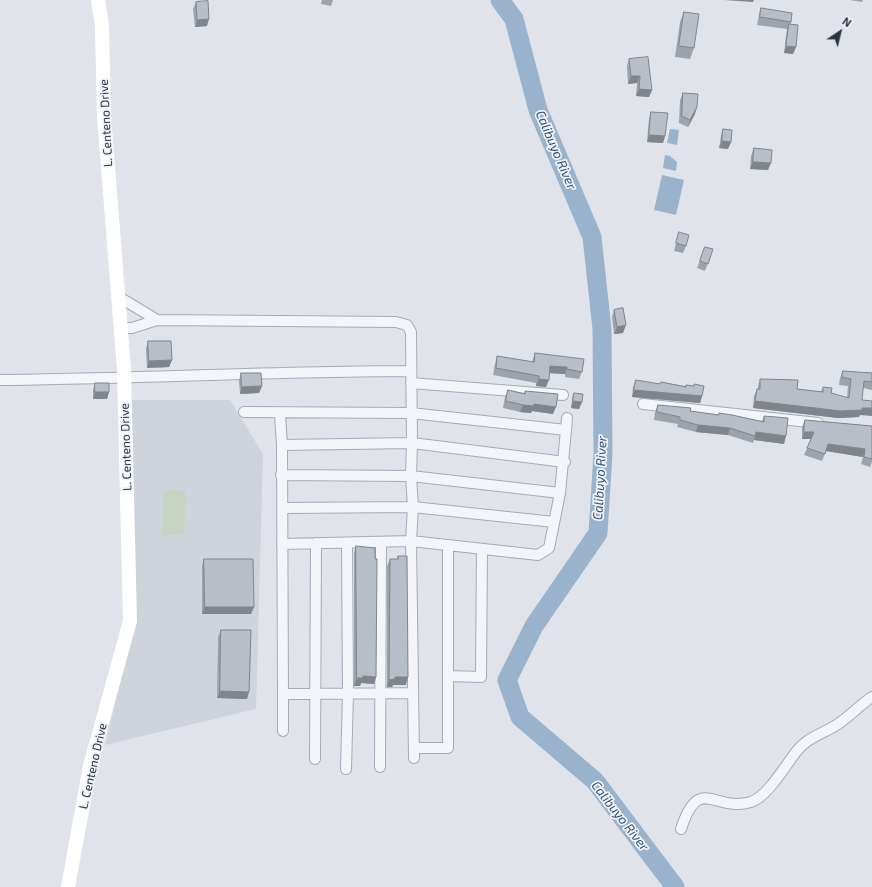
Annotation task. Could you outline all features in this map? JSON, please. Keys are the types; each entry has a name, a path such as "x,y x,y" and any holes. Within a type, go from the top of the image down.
{"street":[{"name":"L. Centeno Drive","path":"68,887 90,766 130,622 122,328 104,116 102,26 98,0"},
{"path":"119,296 157,320"},
{"path":"122,328 132,328 157,320 396,322 407,325 411,332 411,476 413,507 411,541 414,753 448,748 448,545"},
{"path":"0,380 124,379 314,371 411,371"},
{"path":"411,383 563,395"},
{"path":"643,404 828,424"},
{"path":"244,412 280,414 411,413 566,430"},
{"path":"280,414 282,445 283,730"},
{"path":"282,544 347,544 411,541 538,555 549,548 565,462 567,418"},
{"path":"282,445 412,443 565,462"},
{"path":"281,475 411,476 560,493"},
{"path":"282,508 413,507 554,522"},
{"path":"380,767 379,694 381,543"},
{"path":"315,759 314,694 316,544"},
{"path":"346,770 348,694 347,544"},
{"path":"448,676 481,677 482,549"},
{"path":"283,694 414,693"},
{"path":"682,829 686,814 697,800 711,798 719,802 736,803 751,802 759,797 779,776 806,741 840,723 857,707 872,697"}],"shaded area":[{"path":"130,400 230,400 263,454 256,709 105,745 133,630"}],"green space":[{"path":"164,490 186,491 184,534 162,535"}],"water":[{"path":"670,129 679,130 677,145 667,143"},
{"path":"665,155 670,156 677,162 676,171 663,168"},
{"path":"662,175 684,180 676,215 654,210"}],"building":[{"path":"208,1 209,19 197,20 196,2"},
{"path":"761,8 792,13 791,22 760,17"},
{"path":"684,12 699,14 694,48 679,46"},
{"path":"789,24 798,25 796,47 786,46"},
{"path":"648,57 652,90 639,89 640,76 631,76 629,59"},
{"path":"683,93 698,94 697,107 690,120 682,116"},
{"path":"651,112 668,113 665,136 649,135"},
{"path":"723,129 732,130 731,142 722,141"},
{"path":"754,148 772,150 771,163 753,162"},
{"path":"679,232 689,235 686,246 676,243"},
{"path":"705,247 713,249 708,264 700,261"},
{"path":"623,308 626,325 617,327 614,310"},
{"path":"148,341 171,341 172,360 149,361"},
{"path":"535,353 584,359 582,372 567,369 567,367 550,366 549,380 539,379 539,376 496,368 497,356 534,362"},
{"path":"843,371 872,373 872,382 864,381 862,400 872,401 872,408 841,411 755,401 757,389 760,389 760,379 798,380 797,389 823,392 823,387 832,388 831,393 849,398 851,379 842,377"},
{"path":"241,373 261,373 262,386 242,387"},
{"path":"636,380 660,384 661,382 686,387 686,385 694,386 694,384 704,386 702,396 634,390"},
{"path":"95,383 109,383 109,392 95,392"},
{"path":"508,390 525,394 525,391 558,394 556,407 534,404 534,406 523,405 506,401"},
{"path":"574,393 583,394 582,402 573,401"},
{"path":"658,405 691,408 690,411 719,415 719,413 764,422 764,416 788,418 786,436 756,432 755,436 730,428 698,425 680,420 680,417 657,412"},
{"path":"805,420 872,426 872,459 864,457 865,449 828,444 825,454 807,448 814,432 804,432"},
{"path":"356,546 375,548 375,559 377,559 376,677 363,676 363,678 357,678"},
{"path":"398,556 407,556 408,677 395,677 395,679 389,680 390,559 398,559"},
{"path":"204,559 253,559 254,607 205,607"},
{"path":"221,630 251,630 249,692 220,691"}],"waterway":[{"name":"Calibuyo River","path":"500,0 514,19 538,110 592,237 602,329 603,454 598,533 534,626 507,680 520,717 595,781 675,887"}]}
